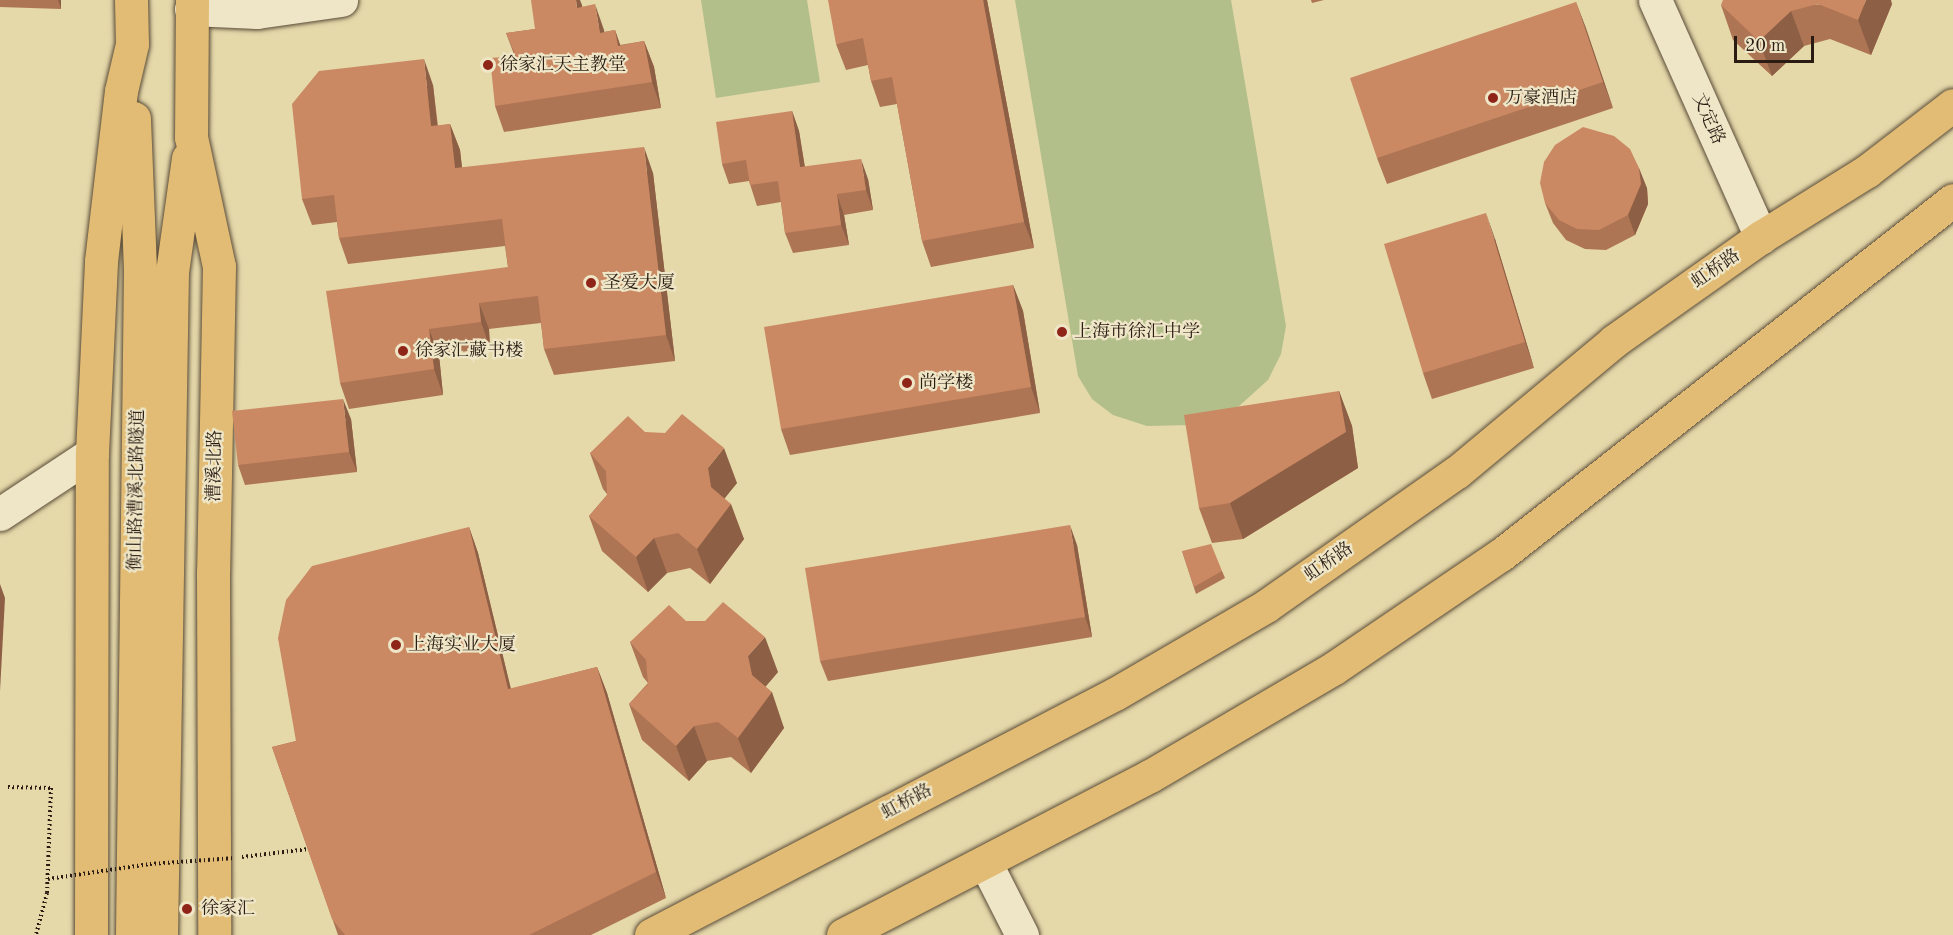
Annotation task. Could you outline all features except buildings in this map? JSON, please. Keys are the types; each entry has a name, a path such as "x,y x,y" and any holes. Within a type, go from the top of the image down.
{"main road":[{"path":"91,935 92,453 101,261 121,91 132,44 131,0"},
{"name":"漕溪北路","path":"192,4 191,137 219,266 213,572 214,935"},
{"name":"衡山路漕溪北路隧道","path":"132,44 140,269 132,935"},
{"name":"虹桥路","path":"651,935 1115,694 1266,606 1457,472 1614,341 1761,237 1868,171 1953,105"},
{"name":"衡山路漕溪北路隧道","path":"161,935 171,272 191,137"},
{"path":"843,935 1150,776 1334,668 1493,560 1953,200"}],"street":[{"path":"192,4 257,12 341,0"},
{"name":"文定路","path":"1655,0 1761,237"},
{"path":"0,514 92,453"},
{"path":"985,862 1022,935"}],"path":[{"path":"8,788 51,788 48,879 36,935"},
{"path":"48,879 150,864 309,849"}],"green space":[{"path":"701,0 807,0 820,82 716,98"},
{"path":"1015,0 1231,0 1286,326 1281,354 1268,380 1238,407 1191,425 1147,426 1113,415 1092,399 1078,376"}],"place":[{"name":"徐家汇天主教堂","path":"488,65"},
{"name":"万豪酒店","path":"1493,98"},
{"name":"圣爱大厦","path":"591,283"},
{"name":"上海市徐汇中学","path":"1062,332"},
{"name":"徐家汇藏书楼","path":"403,351"},
{"name":"尚学楼","path":"907,383"},
{"name":"上海实业大厦","path":"396,645"},
{"name":"徐家汇","path":"187,909"}]}
